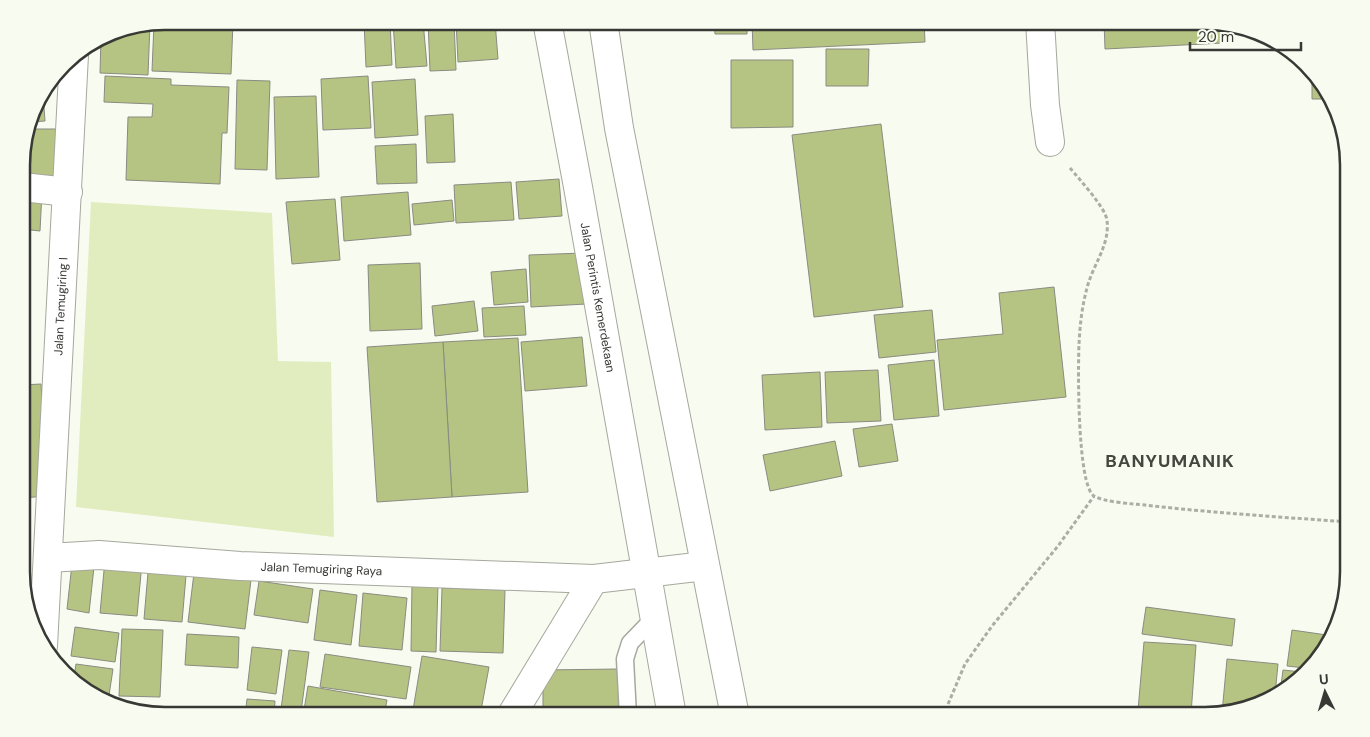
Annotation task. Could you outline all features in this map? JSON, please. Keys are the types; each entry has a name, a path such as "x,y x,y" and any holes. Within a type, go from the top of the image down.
{"main road":[{"name":"Jalan Perintis Kemerdekaan","path":"549,30 648,573 670,707"},
{"path":"604,30 619,128 705,566 737,707"},
{"path":"1041,30 1045,105 1050,142"},
{"name":"Jalan Temugiring I","path":"42,627 39,575 68,192 73,67"},
{"path":"30,188 68,192"},
{"name":"Jalan Temugiring Raya","path":"39,575 99,555 240,566 594,580 648,573"},
{"path":"648,573 705,566"},
{"path":"516,707 594,580"}],"lane":[{"path":"628,707 625,659 630,643 655,617"}],"path":[{"path":"1050,142 1098,203 1106,217 1108,231 1104,247 1087,286 1079,344 1081,450 1085,479 1088,488 1094,496 1116,502 1207,512 1340,521"},
{"path":"947,707 965,664 992,626 1058,546 1094,496"}],"green space":[{"path":"91,202 272,213 278,361 331,362 334,537 76,507"}],"building":[{"path":"233,30 231,74 152,71 154,31"},
{"path":"364,30 390,30 392,65 366,67"},
{"path":"394,30 424,30 427,66 396,68"},
{"path":"428,30 454,30 456,70 430,71"},
{"path":"456,30 496,30 498,59 458,62"},
{"path":"715,30 747,30 747,34 715,34"},
{"path":"752,30 924,30 925,42 753,50"},
{"path":"1104,30 1223,31 1223,43 1105,49"},
{"path":"150,31 148,75 100,73 101,47 122,37"},
{"path":"826,49 869,49 868,86 826,86"},
{"path":"731,60 793,60 793,127 731,128"},
{"path":"105,76 171,79 171,85 229,87 227,133 222,133 220,184 126,180 128,117 152,117 153,104 104,102"},
{"path":"368,76 371,128 323,130 321,79"},
{"path":"415,79 418,135 375,138 372,82"},
{"path":"237,80 270,81 267,170 235,169"},
{"path":"1312,84 1322,99 1312,99"},
{"path":"316,96 319,177 276,179 274,97"},
{"path":"44,106 45,121 38,122"},
{"path":"453,114 455,162 427,163 425,116"},
{"path":"881,124 903,307 814,317 792,135"},
{"path":"35,129 62,129 61,177 30,176 31,148"},
{"path":"416,144 417,183 377,184 375,146"},
{"path":"559,179 562,216 519,219 516,182"},
{"path":"511,182 514,220 456,223 454,185"},
{"path":"30,191 42,192 40,231 30,230"},
{"path":"408,192 411,235 344,241 341,197"},
{"path":"335,199 340,260 292,264 286,202"},
{"path":"452,200 454,221 414,225 412,204"},
{"path":"583,253 586,304 531,307 529,255"},
{"path":"420,263 422,329 370,331 368,265"},
{"path":"526,269 528,302 494,305 491,272"},
{"path":"1054,287 1066,397 944,410 937,340 1003,334 999,293"},
{"path":"474,301 478,331 435,336 432,306"},
{"path":"524,306 526,335 484,337 482,308"},
{"path":"932,310 936,352 879,358 874,315"},
{"path":"582,337 587,386 525,391 521,342"},
{"path":"518,338 528,492 452,497 443,342"},
{"path":"443,342 452,497 377,502 367,347"},
{"path":"934,360 939,416 894,420 888,365"},
{"path":"878,370 881,421 827,423 825,372"},
{"path":"820,372 822,427 765,430 762,375"},
{"path":"41,384 47,496 30,497 30,385"},
{"path":"892,424 898,461 859,467 853,429"},
{"path":"835,441 842,476 770,491 763,455"},
{"path":"105,560 142,563 137,616 100,613"},
{"path":"149,561 187,564 182,622 144,619"},
{"path":"72,564 94,567 89,613 67,609"},
{"path":"194,573 251,580 245,629 188,622"},
{"path":"259,581 313,589 308,623 254,615"},
{"path":"412,584 438,584 436,652 411,651"},
{"path":"442,588 505,590 503,653 440,651"},
{"path":"320,590 357,595 351,645 314,640"},
{"path":"363,593 407,598 402,650 359,646"},
{"path":"1146,607 1235,619 1232,646 1142,634"},
{"path":"75,627 119,633 115,662 71,656"},
{"path":"122,629 163,630 160,697 119,696"},
{"path":"1292,630 1324,635 1317,647 1300,667 1287,666"},
{"path":"187,634 239,637 238,668 185,665"},
{"path":"1144,642 1196,645 1192,707 1138,707"},
{"path":"252,647 282,650 276,694 247,690"},
{"path":"289,650 309,652 302,707 281,707"},
{"path":"325,654 411,667 406,699 320,687"},
{"path":"422,656 489,667 482,707 414,707"},
{"path":"1227,659 1278,664 1276,686 1248,700 1223,705"},
{"path":"76,664 113,669 109,694 90,684 75,672"},
{"path":"619,669 619,707 543,707 543,670"},
{"path":"1283,670 1296,671 1281,683"},
{"path":"308,686 387,700 386,707 304,707"},
{"path":"247,699 275,701 275,707 246,707"}],"district":[{"name":"BANYUMANIK","path":"1170,461"}]}
